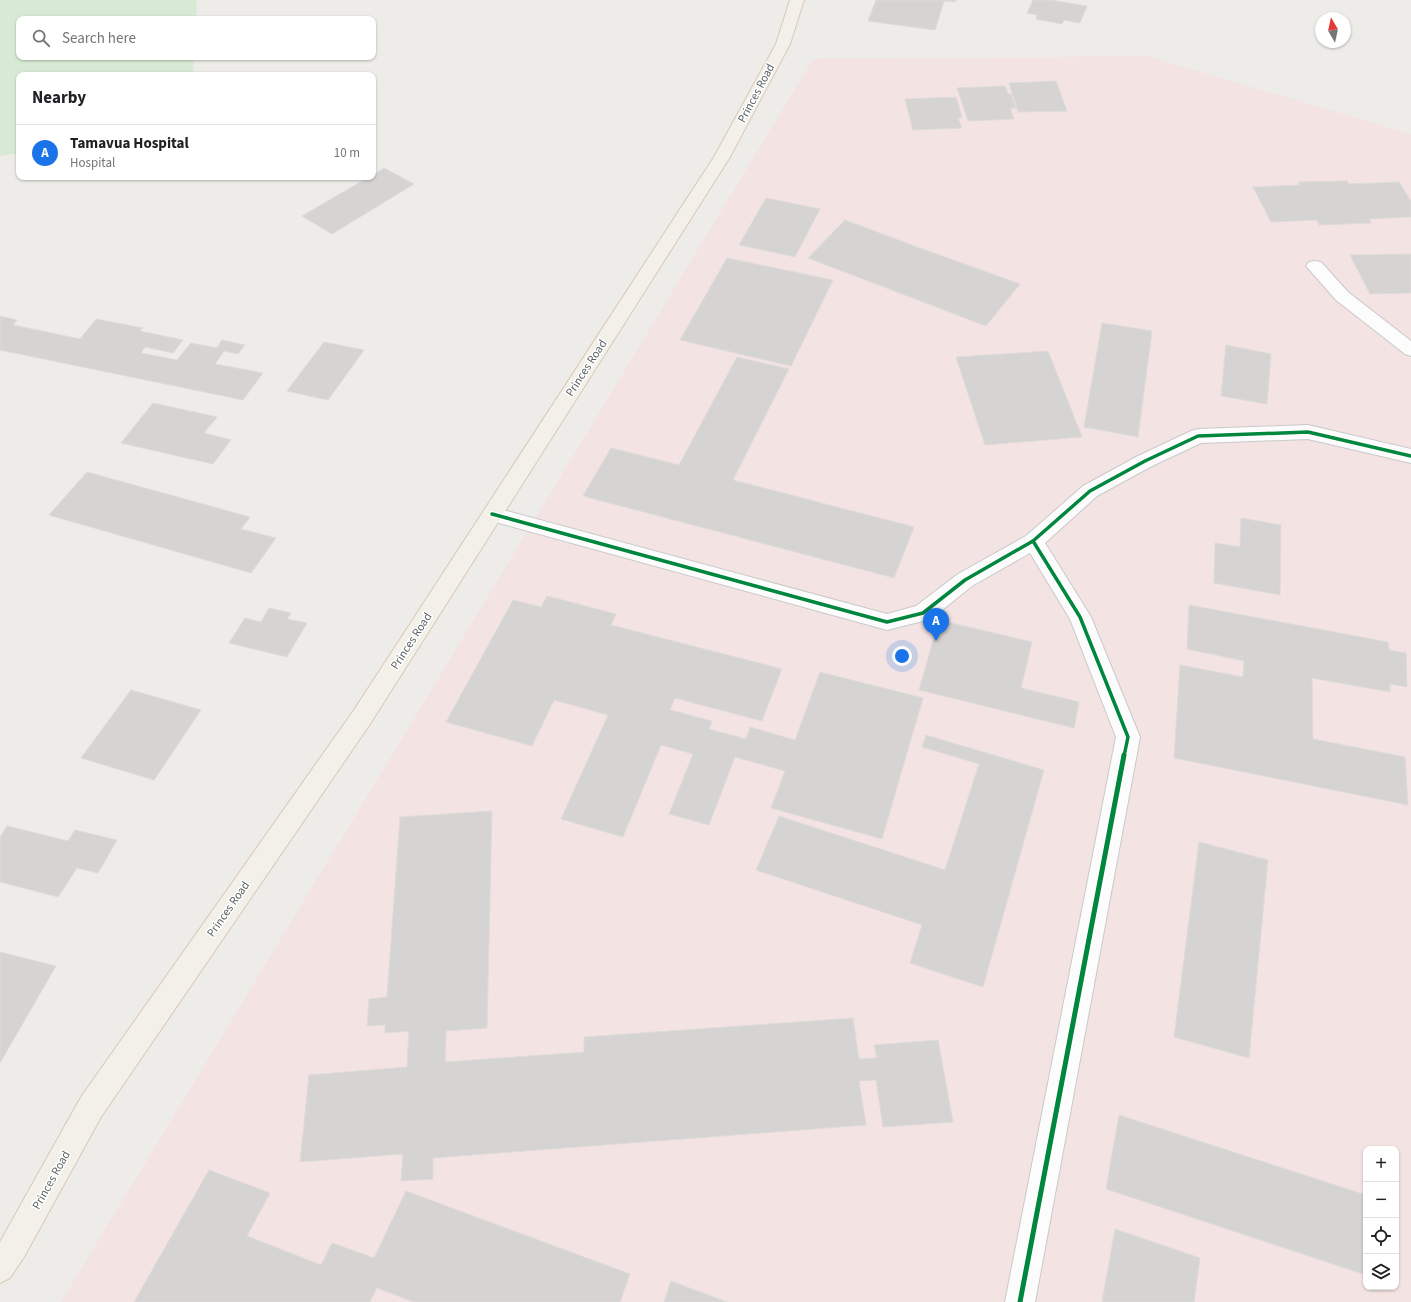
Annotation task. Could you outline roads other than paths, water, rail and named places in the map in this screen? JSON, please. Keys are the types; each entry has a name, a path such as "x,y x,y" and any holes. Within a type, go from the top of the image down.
{"main road":[{"name":"Princes Road","path":"0,1268 14,1247 91,1107 362,716 722,157 783,44 798,0"}],"street":[{"path":"1315,266 1342,296 1411,350"},
{"path":"492,514 887,622 923,613 965,580 1033,541 1090,491 1145,461 1198,436 1308,432 1411,456"},
{"path":"1020,1302 1128,737 1080,617 1033,541"}],"place":[{"name":"Tamavua Hospital","path":"936,641"}]}
